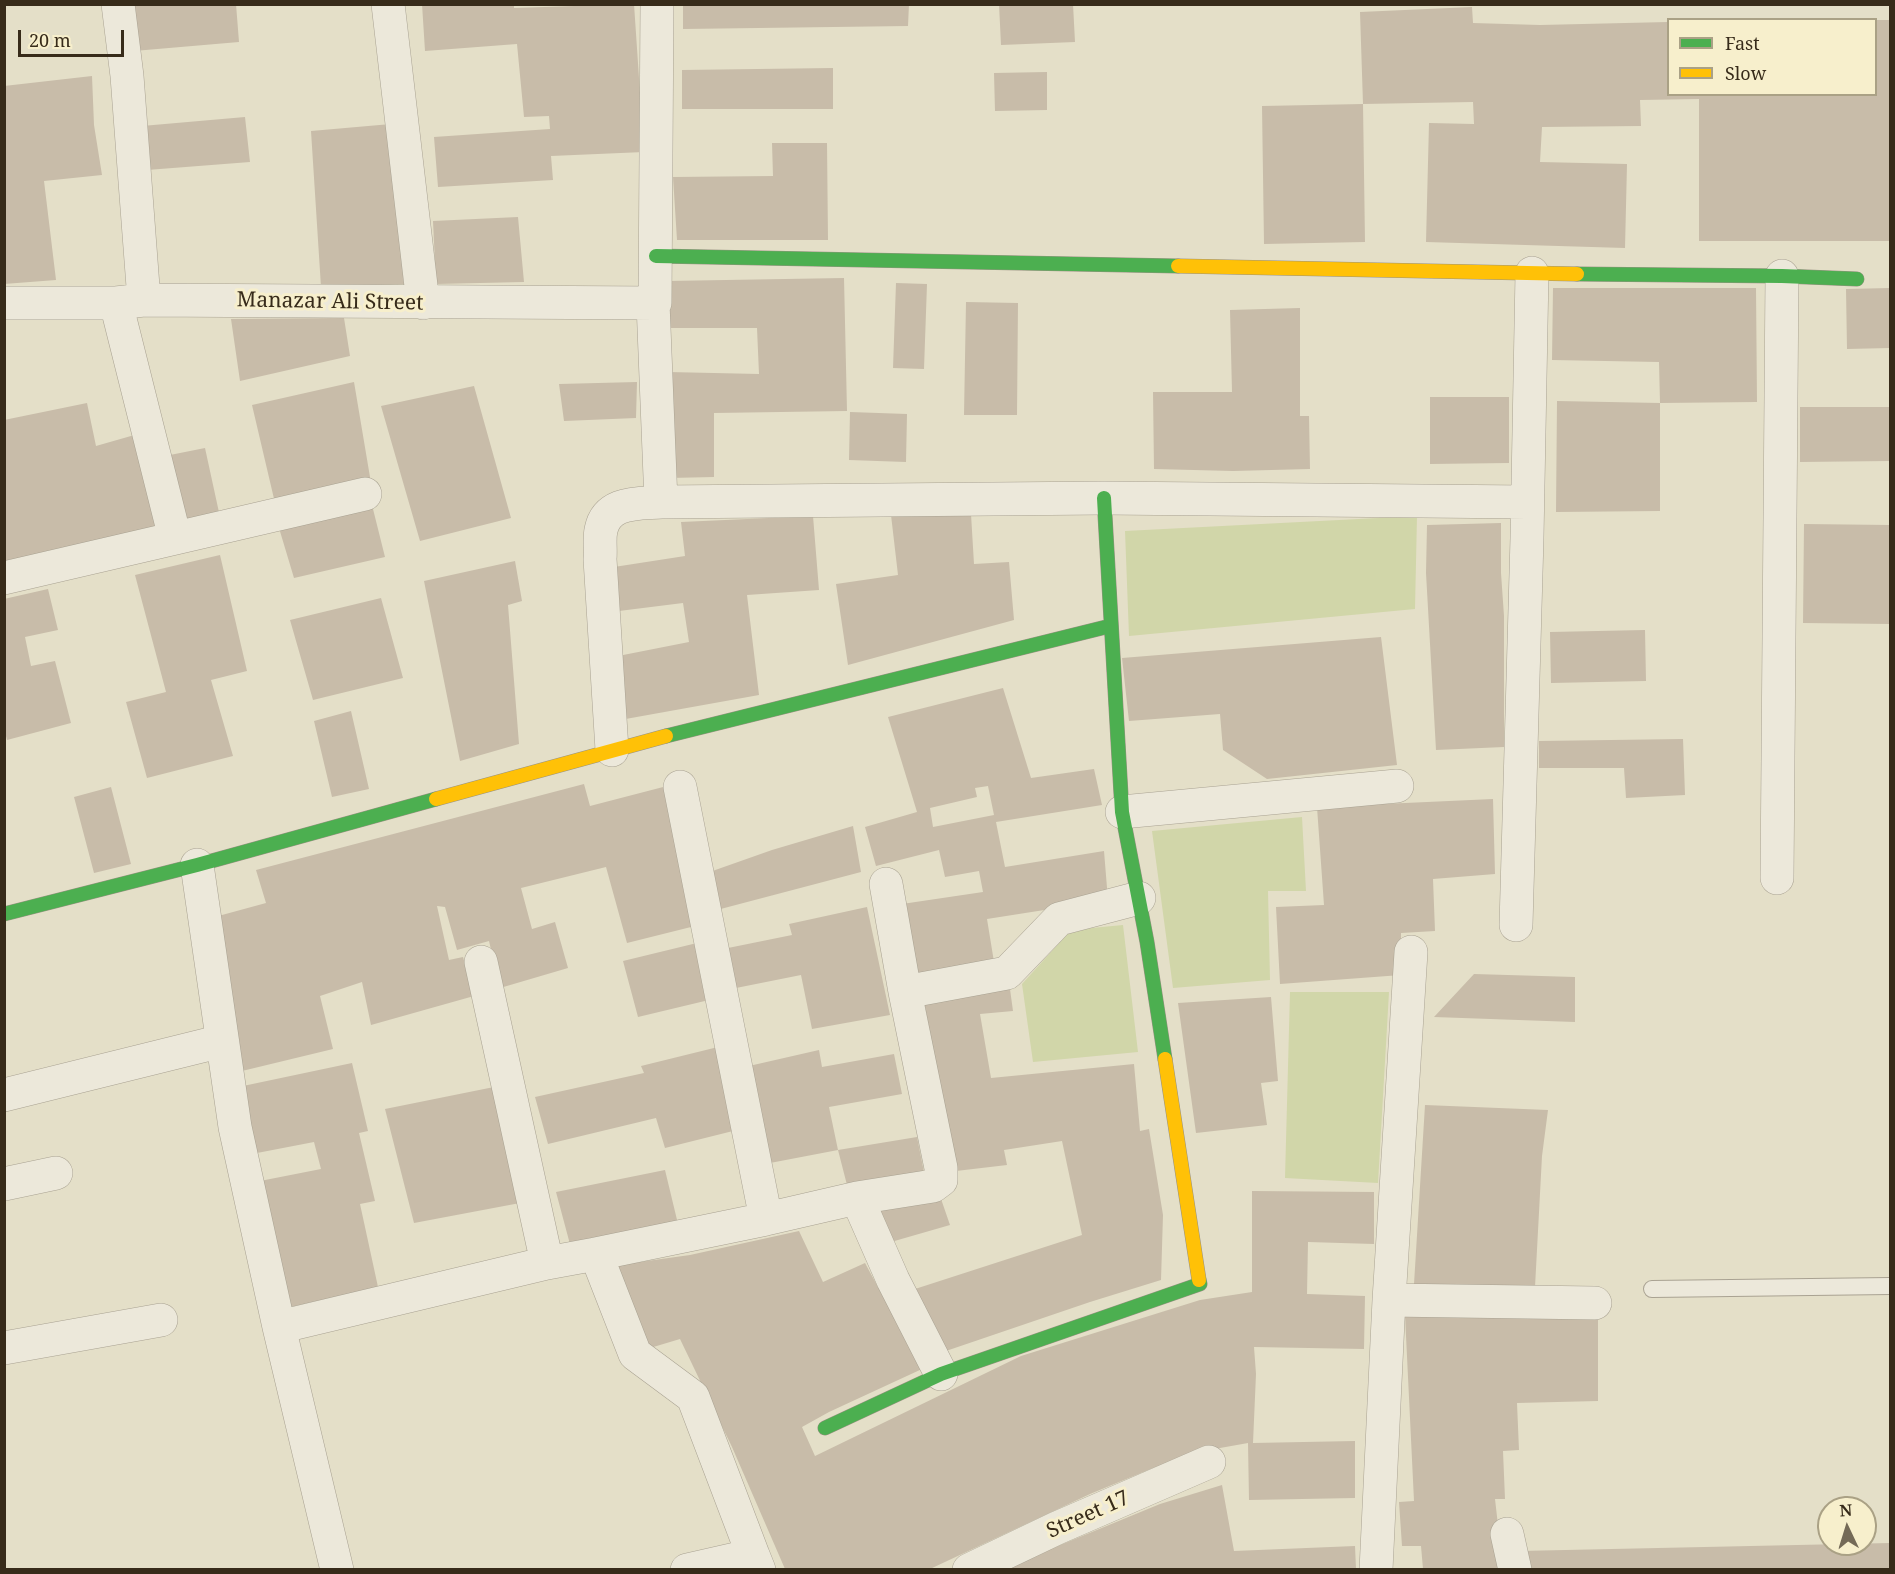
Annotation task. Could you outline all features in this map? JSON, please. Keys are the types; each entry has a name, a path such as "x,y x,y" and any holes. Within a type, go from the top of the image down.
{"street":[{"path":"118,4 127,76 130,301 175,538"},
{"path":"388,4 423,303"},
{"path":"657,4 654,303 661,502"},
{"path":"656,256 1857,279"},
{"path":"1516,925 1532,273"},
{"path":"1777,878 1782,276"},
{"name":"Manazar Ali Street","path":"4,303 130,301 654,303"},
{"path":"4,578 365,494"},
{"path":"612,750 600,559 601,529 609,513 624,504 1104,498 1527,502"},
{"path":"825,1428 941,1374 1200,1284 1139,898 1122,812 1104,498"},
{"path":"4,914 197,865 612,750 1110,626"},
{"path":"1122,812 1397,786"},
{"path":"680,787 766,1219"},
{"path":"197,865 235,1126 279,1327 337,1569"},
{"path":"279,1327 547,1263 766,1219 857,1198 933,1186 941,1180 941,1168 905,992 886,884"},
{"path":"905,992 1007,973 1059,920 1139,898"},
{"path":"1376,1569 1389,1300 1412,952"},
{"path":"481,962 547,1263"},
{"path":"4,1095 222,1041"},
{"path":"4,1184 56,1173"},
{"path":"857,1198 893,1280 941,1374"},
{"path":"596,1254 635,1354 693,1397 756,1562 687,1569"},
{"path":"1389,1300 1595,1303"},
{"path":"4,1348 161,1320"},
{"name":"Street 17","path":"969,1569 1209,1462"},
{"path":"1507,1534 1515,1569"}],"lane":[{"path":"1652,1289 1890,1286"}],"green space":[{"path":"1417,516 1415,609 1129,636 1125,531"},
{"path":"1302,817 1306,891 1268,891 1270,980 1173,988 1152,831"},
{"path":"1123,925 1138,1052 1033,1062 1022,984 1071,930"},
{"path":"1290,992 1389,992 1378,1183 1285,1178"}],"building":[{"path":"128,4 236,4 239,42 134,51"},
{"path":"422,4 514,4 514,8 634,4 644,152 551,156 553,180 438,187 434,137 550,129 549,116 524,117 517,44 425,51"},
{"path":"683,4 909,4 908,26 683,29"},
{"path":"999,4 1073,4 1075,42 1001,45"},
{"path":"1472,7 1473,23 1540,25 1667,22 1667,96 1877,96 1877,20 1890,20 1890,241 1699,241 1699,99 1640,100 1641,126 1542,127 1540,162 1627,164 1625,248 1426,242 1429,123 1474,124 1473,102 1363,104 1360,12"},
{"path":"833,68 833,109 682,109 682,70"},
{"path":"1047,72 1047,110 995,111 994,73"},
{"path":"92,76 94,125 102,175 44,181 56,280 4,284 4,86"},
{"path":"1363,104 1365,242 1264,244 1262,106"},
{"path":"245,117 250,162 147,170 142,126"},
{"path":"391,124 404,284 321,287 311,131"},
{"path":"772,143 827,143 828,240 677,240 673,177 773,176"},
{"path":"518,217 524,282 436,284 433,221"},
{"path":"844,278 847,411 714,413 714,477 669,478 668,372 759,374 757,328 666,328 667,281"},
{"path":"896,283 927,284 924,369 893,368"},
{"path":"1553,288 1756,288 1757,402 1660,403 1659,362 1552,360"},
{"path":"1890,288 1890,348 1847,349 1846,289"},
{"path":"966,302 1018,303 1017,415 964,415"},
{"path":"1300,308 1300,416 1309,416 1310,469 1233,471 1154,469 1153,392 1232,392 1230,310"},
{"path":"344,318 350,356 240,381 231,319"},
{"path":"354,382 371,483 275,503 252,405"},
{"path":"637,382 636,418 564,421 559,384"},
{"path":"474,386 511,518 420,541 381,406"},
{"path":"1430,397 1509,397 1509,463 1430,464"},
{"path":"1557,401 1660,403 1660,511 1556,512"},
{"path":"87,403 96,446 138,434 162,529 4,565 4,420"},
{"path":"1800,407 1890,407 1890,461 1800,462"},
{"path":"850,412 907,414 906,462 849,460"},
{"path":"205,448 220,517 181,527 165,456"},
{"path":"372,505 385,557 294,578 279,528"},
{"path":"971,514 974,564 1009,562 1014,620 848,665 836,584 898,575 891,515"},
{"path":"813,516 819,590 747,595 759,695 620,720 613,657 689,642 683,603 619,611 614,567 685,556 681,522"},
{"path":"1501,523 1504,747 1436,750 1426,573 1427,525"},
{"path":"1804,524 1890,525 1890,624 1803,623"},
{"path":"220,555 247,671 211,680 233,756 147,778 126,702 166,692 135,575"},
{"path":"515,561 522,601 508,605 519,744 460,761 424,581"},
{"path":"48,589 58,630 25,637 31,666 55,661 71,723 7,740 4,728 4,599"},
{"path":"381,598 403,678 313,700 290,620"},
{"path":"1645,630 1646,681 1551,683 1550,632"},
{"path":"1381,637 1397,765 1267,779 1223,750 1220,714 1129,721 1122,658"},
{"path":"1003,688 1031,778 1094,769 1102,805 996,822 1005,867 1104,851 1108,900 987,919 994,962 916,974 902,904 983,892 979,871 945,877 939,850 876,866 865,827 917,812 888,717","holes":["988,786 994,815 933,827 930,808 977,797 975,788"]},
{"path":"351,711 369,789 332,797 314,721"},
{"path":"1683,739 1685,795 1626,798 1624,768 1539,768 1539,741"},
{"path":"584,784 590,806 667,786 695,926 627,943 606,867 521,888 532,929 555,922 568,968 500,988 489,941 457,950 445,907 437,906 449,960 463,957 474,996 371,1025 362,982 320,996 333,1049 242,1071 211,918 266,903 256,870"},
{"path":"111,787 131,864 94,873 74,797"},
{"path":"1493,799 1495,874 1433,879 1435,931 1401,933 1401,975 1280,984 1276,907 1324,905 1317,807"},
{"path":"853,826 861,872 713,911 704,874 772,850"},
{"path":"867,907 890,1015 812,1029 801,975 736,988 728,948 792,935 789,924"},
{"path":"697,943 709,1000 638,1017 623,961"},
{"path":"1474,974 1575,977 1575,1022 1434,1017"},
{"path":"1009,982 1013,1011 980,1014 991,1078 1134,1064 1140,1131 1149,1129 1163,1215 1161,1280 943,1352 915,1289 1082,1235 1062,1141 1004,1150 1007,1165 956,1171 923,996"},
{"path":"1271,997 1278,1081 1261,1083 1267,1125 1196,1133 1178,1003"},
{"path":"718,1047 737,1130 665,1148 656,1118 548,1144 535,1097 644,1073 641,1066"},
{"path":"819,1050 822,1067 894,1054 902,1094 829,1107 838,1150 770,1163 749,1066"},
{"path":"352,1063 368,1131 359,1133 375,1201 360,1204 378,1287 282,1309 255,1182 321,1169 314,1142 257,1153 243,1086"},
{"path":"494,1087 520,1203 414,1223 385,1109"},
{"path":"1425,1105 1548,1110 1542,1156 1535,1287 1414,1284"},
{"path":"917,1137 924,1172 847,1185 838,1150"},
{"path":"665,1170 678,1224 571,1248 556,1192"},
{"path":"1252,1191 1374,1192 1374,1244 1308,1242 1307,1294 1365,1296 1364,1349 1254,1347 1256,1374 1253,1443 1355,1441 1355,1498 1249,1500 1248,1443 1220,1448 1153,1468 1090,1494 930,1569 785,1569 732,1447 680,1339 640,1351 611,1266 690,1255 799,1231 823,1282 865,1263 922,1369 802,1427 815,1456 1021,1356 1200,1300 1252,1292"},
{"path":"940,1196 950,1225 891,1242 879,1211"},
{"path":"1598,1312 1598,1401 1517,1403 1519,1450 1503,1451 1505,1499 1495,1499 1503,1569 1423,1569 1421,1546 1402,1546 1399,1502 1414,1501 1405,1315"},
{"path":"1222,1485 1234,1551 1355,1546 1356,1569 1002,1569 1160,1504"},
{"path":"1877,1543 1890,1543 1890,1569 1523,1569 1519,1551 1817,1545 1817,1556 1877,1556"}],"traffic: fast":[{"path":"656,256 1178,266"},
{"path":"1577,274 1857,279"},
{"path":"1104,498 1122,812 1147,942 1165,1059"},
{"path":"666,736 1110,626"},
{"path":"4,914 197,865 436,799"},
{"path":"825,1428 941,1374 1200,1284 1199,1280"}],"traffic: slow":[{"path":"1178,266 1577,274"},
{"path":"436,799 666,736"},
{"path":"1165,1059 1199,1280"}]}
